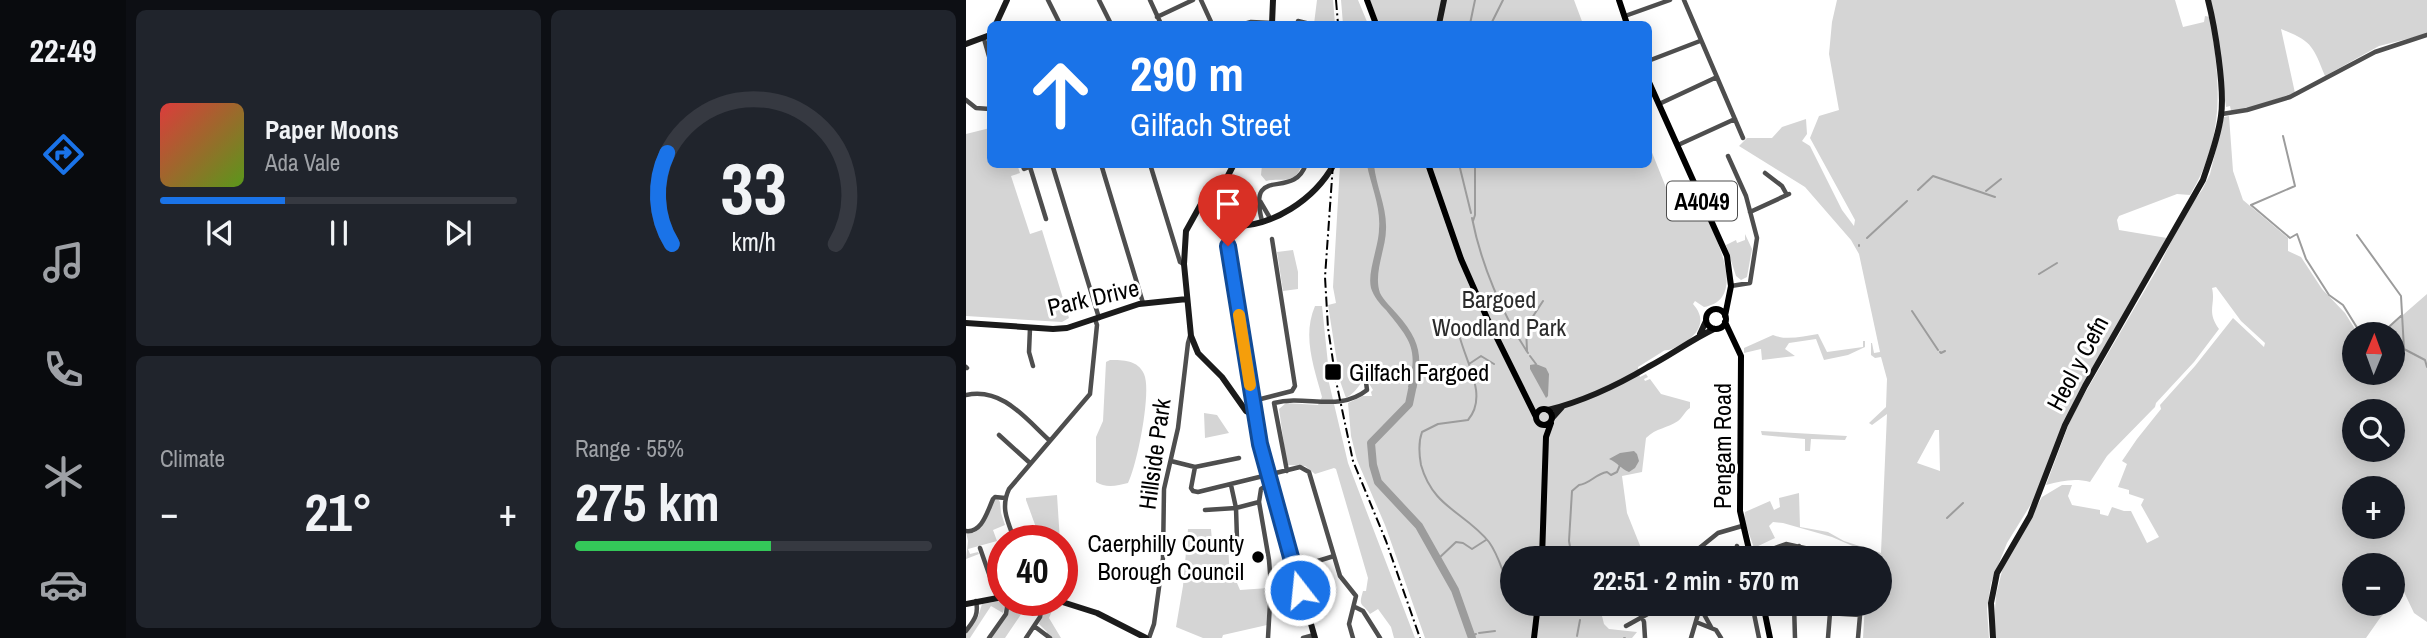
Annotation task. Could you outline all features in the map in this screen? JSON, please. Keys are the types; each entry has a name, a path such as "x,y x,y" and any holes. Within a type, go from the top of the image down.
{"main road":[{"path":"1367,0 1375,21"},
{"path":"1619,0 1626,21"},
{"name":"A4049","path":"1652,89 1659,104"},
{"name":"Pengam Road","path":"1659,104 1727,256 1731,286 1726,300 1725,319 1741,360 1740,499 1742,526 1748,546"},
{"path":"1429,168 1461,259 1546,437"},
{"path":"1726,300 1708,312 1706,321 1709,327 1731,335"},
{"path":"1715,309 1722,311 1725,319 1716,329"},
{"path":"1530,401 1545,409 1552,420"},
{"path":"1536,417 1538,412 1545,409"},
{"path":"1542,425 1552,420"},
{"path":"1542,546 1546,437 1552,420"},
{"path":"1534,638 1537,616"},
{"path":"1765,616 1770,638"}],"street":[{"path":"1048,0 1058,21"},
{"path":"1099,0 1110,21"},
{"path":"1150,0 1160,21"},
{"path":"1157,16 1193,0"},
{"path":"1201,0 1211,21"},
{"path":"1273,0 1273,21"},
{"path":"1440,21 1444,0"},
{"path":"1625,16 1670,0"},
{"path":"1684,0 1743,138"},
{"name":"Heol y Cefn","path":"1993,638 1991,603 1997,573 2030,516 2065,425 2085,386 2203,180 2222,114 2208,0"},
{"path":"997,21 1005,1"},
{"path":"2222,114 2247,110 2290,97 2375,52 2427,35"},
{"path":"966,44 987,37"},
{"path":"1652,59 1700,41"},
{"path":"1659,104 1717,78"},
{"path":"966,100 976,108 987,109"},
{"path":"1678,145 1735,119"},
{"path":"1728,156 1734,163 1757,238 1750,283 1731,286"},
{"path":"1025,168 1046,219"},
{"path":"1009,525 1004,510 1009,489 1092,389 1097,318 1053,168"},
{"path":"1102,168 1143,303"},
{"path":"1151,168 1180,262 1184,264"},
{"name":"Hillside Park","path":"1147,638 1156,612 1163,558 1163,496 1178,428 1188,342 1191,336 1184,241 1187,226 1200,204 1217,190 1231,168"},
{"path":"1262,221 1258,206 1260,194 1271,184 1294,182 1304,168"},
{"path":"1217,190 1221,220 1224,224 1231,226 1262,221 1302,202 1319,188 1332,168"},
{"path":"1750,212 1788,194 1765,173"},
{"path":"1259,201 1270,218"},
{"path":"1231,226 1228,246 1254,415 1269,484 1314,636 1303,638"},
{"path":"1242,403 1292,391 1295,386 1272,239"},
{"name":"Park Drive","path":"966,323 1067,328 1143,303 1187,299"},
{"path":"1700,334 1706,321"},
{"path":"1030,328 1030,352 1034,366"},
{"path":"1545,409 1562,408 1600,392 1646,369 1700,334 1716,329"},
{"path":"1191,336 1198,352 1246,411 1254,415"},
{"path":"1287,471 1274,403 1331,403 1360,395 1367,390 1359,370"},
{"path":"966,395 977,392 1002,398 1050,440"},
{"path":"1552,420 1562,408"},
{"path":"999,435 1030,463"},
{"path":"1171,461 1195,467 1239,458"},
{"path":"1195,467 1191,488 1193,491 1231,485 1300,467 1309,472 1342,580 1356,596 1349,624 1353,638"},
{"path":"1267,636 1269,560 1259,502 1261,489 1269,484"},
{"path":"1231,485 1236,508 1237,540"},
{"path":"966,530 972,532 978,528 993,499 1005,498"},
{"path":"1205,510 1236,508 1259,502"},
{"path":"1703,546 1718,533 1742,526"},
{"path":"1779,546 1798,546"},
{"path":"980,548 987,565"},
{"path":"1294,569 1334,556"},
{"path":"966,604 987,599"},
{"path":"966,631 976,617 976,601"},
{"path":"1078,607 1097,613 1147,638"},
{"path":"1355,607 1363,611 1380,638"},
{"path":"989,638 1005,616"},
{"path":"1026,638 1040,616"},
{"path":"1691,638 1697,616"},
{"path":"1705,616 1711,628"},
{"path":"1754,616 1759,638"},
{"path":"1794,616 1795,638"},
{"path":"1828,638 1830,616"},
{"path":"1858,638 1860,616"},
{"path":"1626,626 1642,617 1645,638"},
{"path":"1696,622 1716,630 1721,638"},
{"path":"1034,626 1050,638"}],"green space":[{"path":"1317,0 1333,0 1335,21 1314,21"},
{"path":"1341,0 1358,0 1367,21 1343,21"},
{"path":"1370,0 1574,0 1582,21 1378,21"},
{"path":"1837,0 2175,0 2183,27 2204,22 2205,16 2210,17 2218,86 2215,130 2210,151 2190,195 2177,194 2119,216 2117,220 2119,230 2167,238 2077,395 2036,496 2007,543 1991,583 1987,609 1989,638 1863,638 1864,616 1892,616 1892,546 1881,546 1887,414 1872,425 1869,423 1886,407 1887,379 1881,357 1875,358 1871,355 1871,343 1874,353 1880,352 1859,254 1851,240 1805,187 1739,146 1747,138 1772,138 1782,127 1806,119 1807,134 1802,141 1810,146 1842,210 1854,226 1855,220 1810,138 1819,116 1839,110 1829,54","holes":["1935,430 1939,430 1940,471 1917,463"]},
{"path":"2210,0 2427,0 2427,34 2379,46 2325,76 2310,46 2299,37 2281,29 2295,93 2231,111 2230,106 2226,107"},
{"path":"2229,116 2233,171 2243,200 2288,238 2288,251 2301,257 2322,289 2351,322 2342,322 2342,385 2405,385 2405,322 2395,322 2427,294 2427,622 2414,613 2405,594 2405,553 2342,553 2342,616 2382,616 2366,638 1996,638 1996,595 2003,567 2042,497 2062,485 2072,485 2068,496 2072,505 2100,510 2100,514 2108,516 2112,507 2131,511 2147,543 2159,537 2141,505 2144,499 2118,487 2127,464 2122,461 2161,409 2160,405 2233,318 2264,347 2265,343 2241,321 2216,287 2212,288 2212,313 2219,329 2194,362 2107,456 2090,482 2073,480 2046,485 2070,421 2081,400 2210,174 2224,117"},
{"path":"987,129 987,168 1018,168 1020,173 1011,176 1030,234 1042,230 1069,318 1062,322 966,316 966,134"},
{"name":"Bargoed Woodland Park","path":"1652,152 1671,200 1674,197 1686,204 1685,207 1693,209 1701,205 1724,262 1727,278 1725,291 1718,301 1704,307 1695,301 1693,304 1698,311 1700,325 1693,336 1638,367 1640,377 1646,374 1648,377 1645,381 1650,379 1661,394 1690,402 1690,408 1678,421 1646,438 1642,472 1622,476 1627,513 1640,546 1500,546 1500,616 1602,616 1609,629 1637,632 1632,638 1425,638 1385,525 1357,460 1351,436 1348,403 1363,396 1372,396 1373,390 1359,367 1355,370 1361,383 1346,398 1340,381 1328,305 1336,303 1333,287 1340,168 1652,168"},
{"path":"1262,168 1301,168 1295,176 1287,179 1266,181 1261,175"},
{"path":"1745,234 1752,249 1747,277 1741,280 1736,276 1726,245 1736,240 1737,243 1745,240"},
{"path":"1293,250 1298,272 1298,289 1283,291 1277,252"},
{"path":"1315,306 1322,306 1328,364 1325,366 1348,463 1415,638 1394,638 1391,627 1378,609 1370,614 1362,604 1368,578 1336,469 1315,474 1305,466 1288,465 1286,459 1279,409 1286,403 1318,405 1322,397 1309,340"},
{"path":"1818,334 1827,352 1863,347 1863,341 1865,347 1848,355 1824,360 1816,339 1789,343 1785,349 1795,356 1762,360 1761,349 1744,353 1744,348 1773,335 1789,338"},
{"path":"1110,360 1134,363 1144,374 1146,383 1142,428 1132,474 1128,483 1111,486 1096,482 1096,437 1103,421 1106,362"},
{"path":"1204,413 1217,415 1229,433 1205,438"},
{"path":"1761,431 1847,436 1845,440 1811,439 1810,451 1805,451 1805,439 1762,435"},
{"path":"1799,493 1800,527 1828,532 1859,546 1773,522 1769,526 1775,538 1753,546 1744,519 1745,512 1770,501 1774,510 1780,507 1779,498"},
{"path":"1057,495 1059,525 1035,525 1026,498"},
{"path":"998,499 1000,502 1005,525 987,525 987,544 968,549 970,554 979,554 966,559 966,532 973,533 978,530 994,500"},
{"path":"1188,529 1211,529 1212,541 1228,541 1230,583 1231,568 1239,568 1237,583 1240,590 1268,588 1267,625 1223,635 1222,638 1203,638 1176,627"},
{"path":"987,603 987,612 970,638 966,638 978,617 982,604"},
{"path":"1004,616 1020,616 1005,638 991,638"},
{"path":"1042,616 1050,616 1061,638 1046,638 1047,632 1039,624"}],"shaded area":[{"path":"1368,168 1375,168 1386,221 1378,285 1382,296 1411,332 1418,348 1416,389 1408,387 1413,363 1410,345 1371,288 1378,236 1377,205"},
{"path":"1530,365 1546,368 1549,374 1546,398 1530,369"},
{"path":"1634,451 1639,461 1629,472 1609,459 1620,453"}],"waterway":[{"path":"1471,21 1475,0"},
{"path":"1492,21 1503,0"},
{"path":"2283,136 2295,186 2251,205 2290,238 2297,234 2306,259 2329,295 2343,305 2354,322"},
{"path":"1460,168 1471,213"},
{"path":"1473,221 1475,168"},
{"path":"1918,190 1933,176 1995,197"},
{"path":"1986,191 2001,179"},
{"path":"1867,238 1907,201"},
{"path":"1472,218 1494,288 1528,353"},
{"path":"2357,235 2401,296 2402,322"},
{"path":"2039,274 2057,263"},
{"path":"1527,351 1526,327 1543,301"},
{"path":"1912,311 1938,350"},
{"path":"2394,322 2402,315"},
{"path":"1457,324 1475,386 1474,409 1468,420 1438,424 1422,432 1419,448 1421,465 1433,491 1480,532 1489,542 1500,564"},
{"path":"2405,350 2425,360 2427,367"},
{"path":"1940,352 1945,351"},
{"path":"1469,364 1481,356 1494,364"},
{"path":"1530,356 1536,364"},
{"path":"1414,380 1409,404 1371,443 1373,465 1378,482 1419,526 1455,590 1472,638"},
{"path":"1570,546 1572,491 1603,473 1611,475 1617,472 1620,465"},
{"path":"1947,518 1963,503"},
{"path":"1438,559 1456,542 1472,549 1486,540"},
{"path":"1577,636 1580,620"},
{"path":"1479,633 1495,631"},
{"path":"1471,636 1476,634"}],"railway":[{"path":"1336,0 1338,21"},
{"path":"1333,168 1325,277 1328,328 1336,381 1353,461 1386,541 1420,638"}],"slow traffic":[{"path":"1239,315 1250,385"}],"place":[{"name":"Gilfach Fargoed","path":"1333,372"},
{"name":"Caerphilly County Borough Council","path":"1258,557"}],"route":[{"path":"1228,246 1260,444 1300,590"}]}
